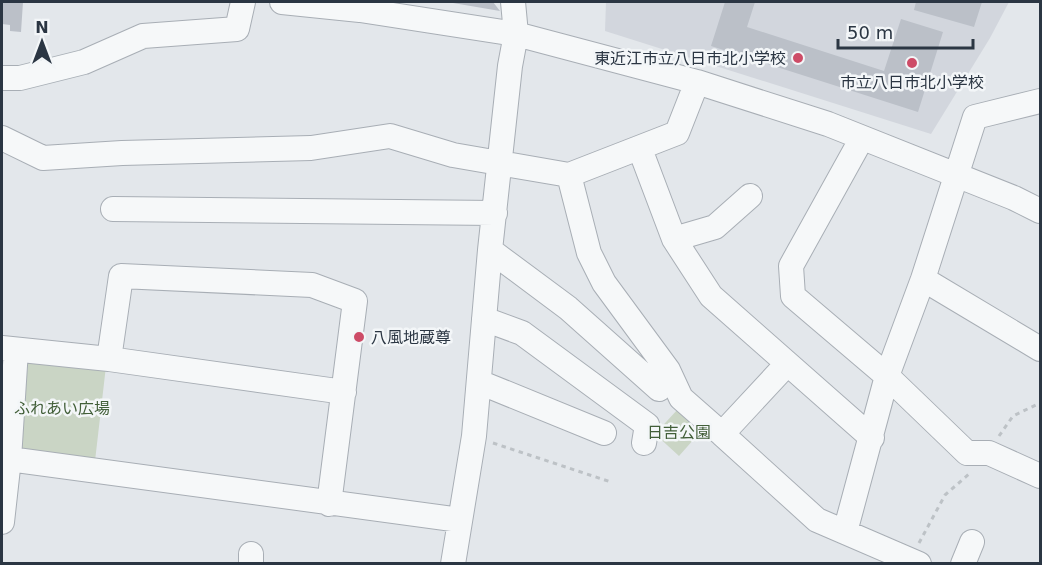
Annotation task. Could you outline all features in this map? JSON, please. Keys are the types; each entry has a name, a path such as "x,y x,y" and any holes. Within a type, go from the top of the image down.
{"street":[{"path":"2,78 20,78 84,62 143,36 237,29 243,2"},
{"path":"282,2 355,5 516,34 697,82 862,138 1041,212"},
{"path":"453,564 474,436 490,250 510,66 516,34 513,2"},
{"path":"2,138 43,158 122,153 311,148 390,136 453,155 569,175 678,133 697,82"},
{"path":"845,532 887,376 923,279 975,117 1041,101"},
{"path":"862,138 792,266 793,296 887,376 967,453 989,453 1041,476"},
{"path":"640,149 674,239 711,296 872,438"},
{"path":"569,175 590,253 604,283 668,370 670,393"},
{"path":"674,239 715,227 750,196"},
{"path":"113,209 495,213"},
{"path":"490,250 568,308 722,434 817,520 919,564"},
{"path":"109,359 121,276 312,285 355,301 329,504"},
{"path":"923,279 1041,349"},
{"path":"484,319 522,333 647,425 644,443"},
{"path":"2,522 9,459 9,349 109,359 344,392"},
{"path":"722,434 787,364"},
{"path":"479,381 604,433"},
{"path":"9,459 459,520"}],"path":[{"path":"474,436 611,482"}],"shaded area":[{"path":"606,2 1009,2 990,38 931,134 605,31"}],"green space":[{"name":"ふれあい広場","path":"29,356 106,366 95,461 18,450"},
{"name":"日吉公園","path":"678,409 702,430 679,456 655,434"}],"building":[{"path":"2,2 23,2 21,32 10,31 10,25 2,24"},
{"path":"493,2 500,11 453,3"},
{"name":"東近江市立八日市北小学校","path":"725,2 755,2 747,27 884,71 901,19 943,32 918,112 711,46"},
{"path":"916,2 982,2 974,27 914,10"}],"place":[{"name":"東近江市立八日市北小学校","path":"798,58"},
{"name":"市立八日市北小学校","path":"912,63"},
{"name":"八風地蔵尊","path":"359,337"}]}
